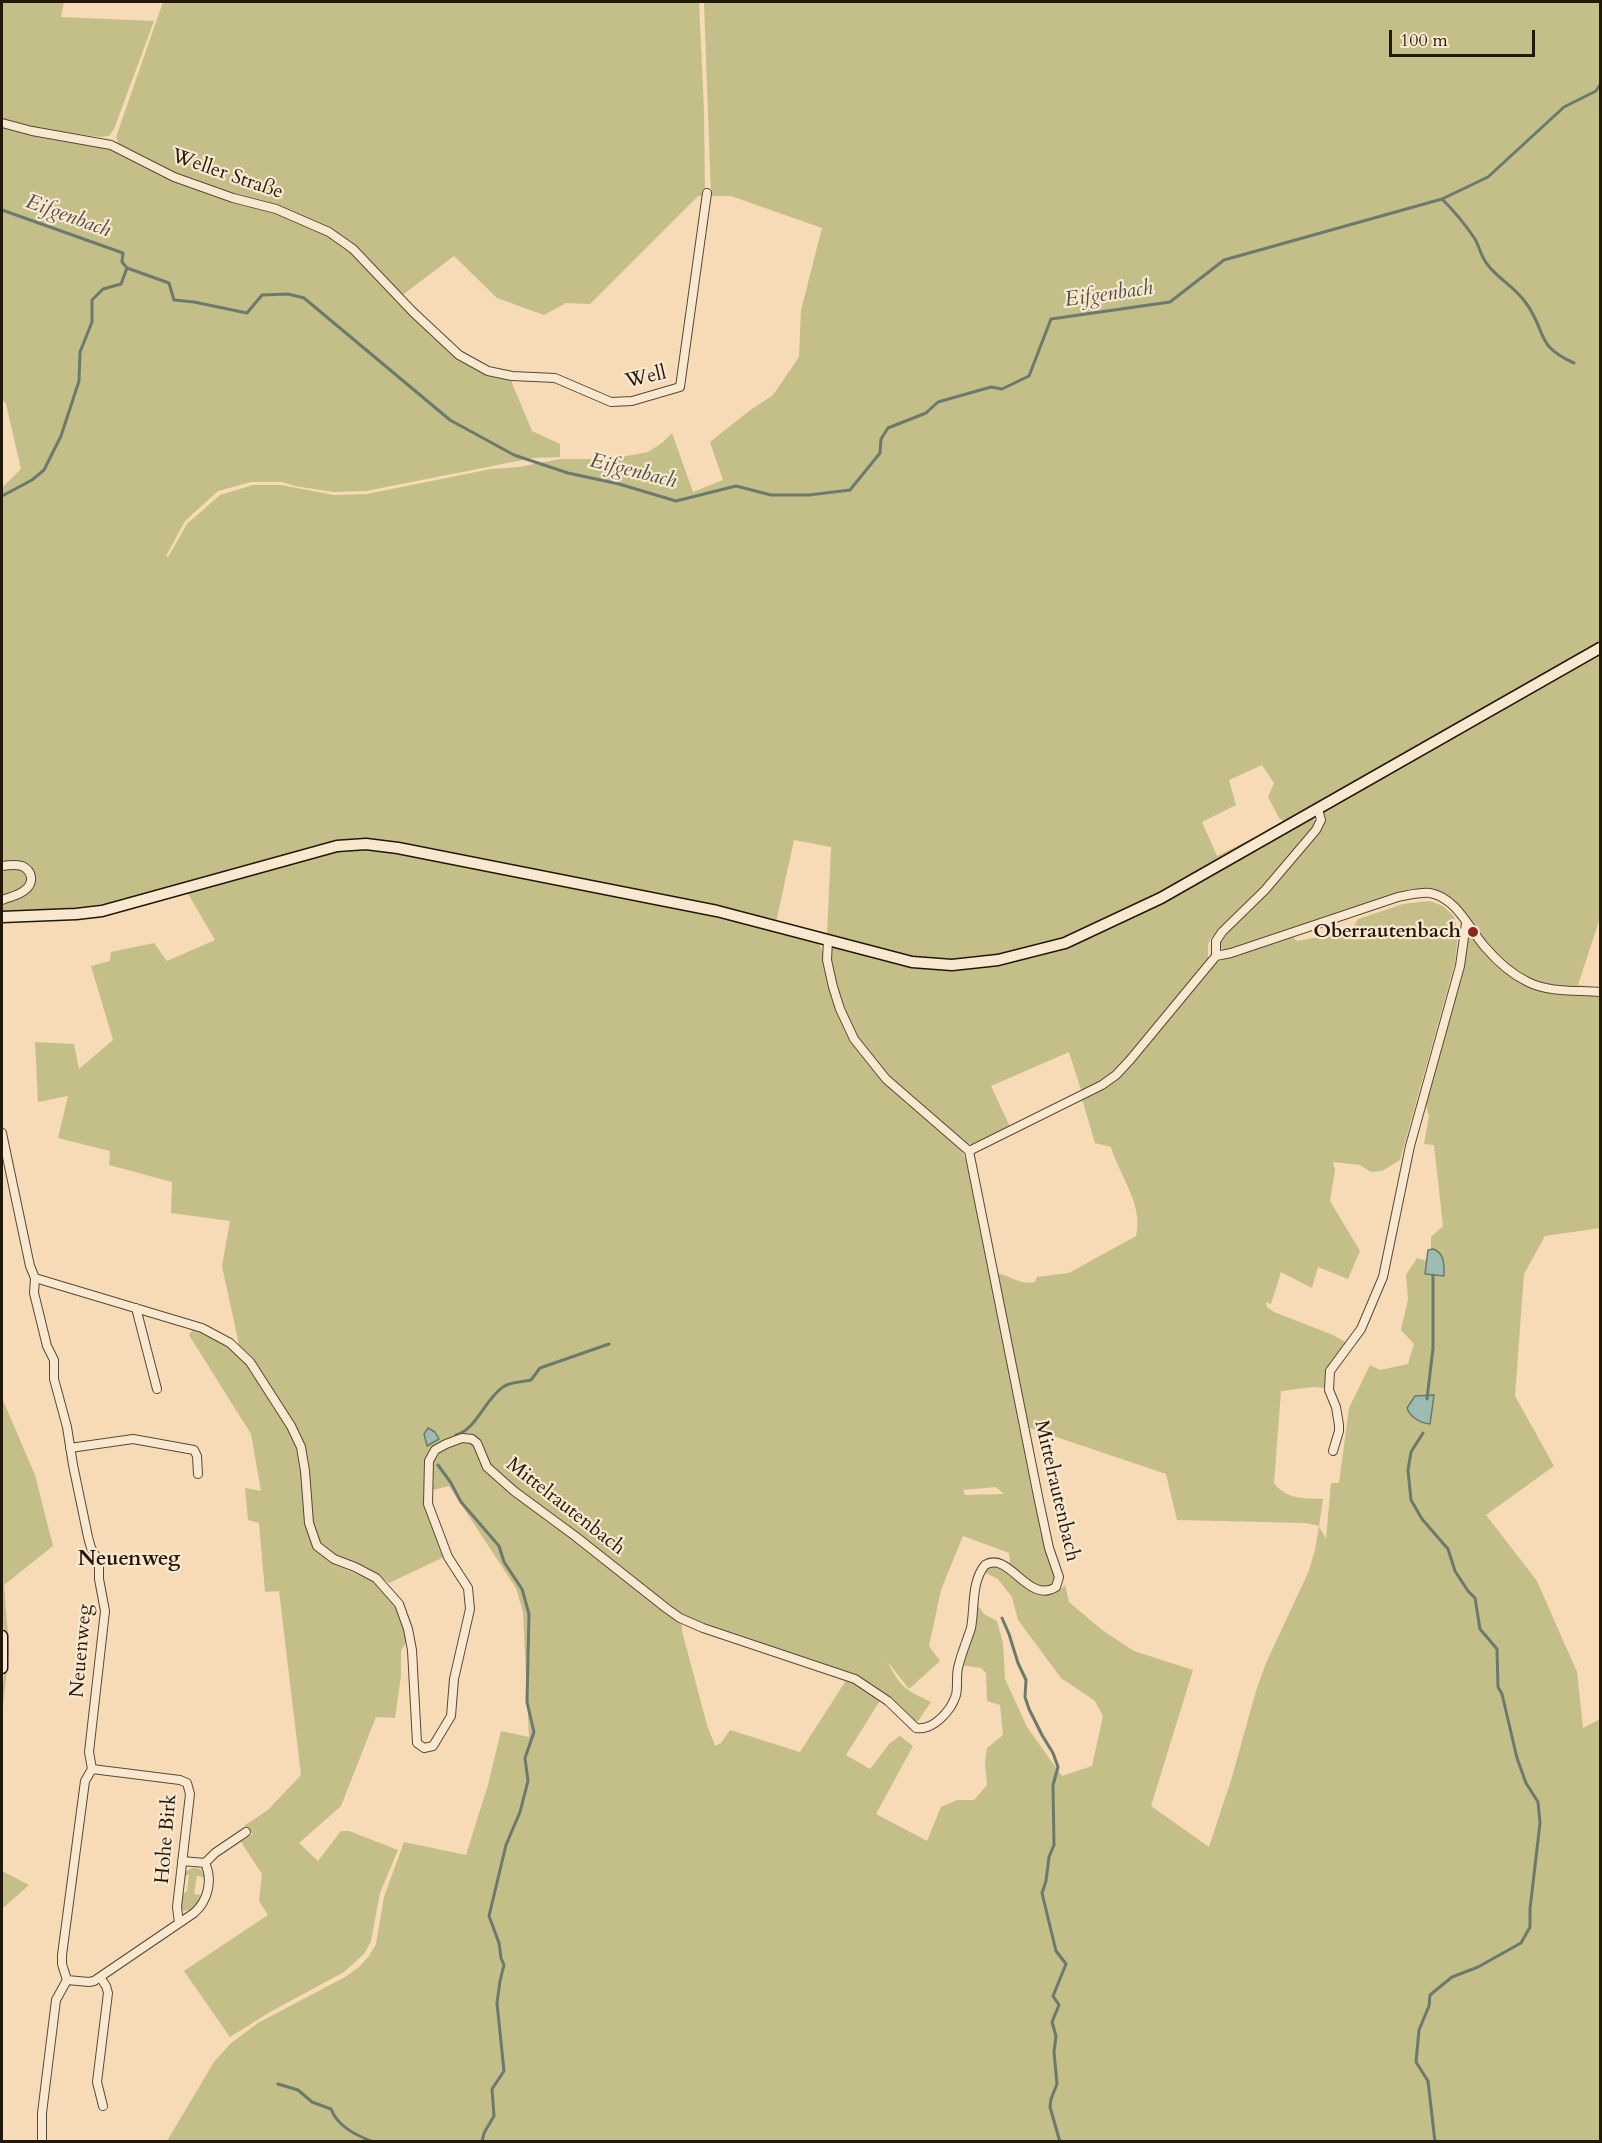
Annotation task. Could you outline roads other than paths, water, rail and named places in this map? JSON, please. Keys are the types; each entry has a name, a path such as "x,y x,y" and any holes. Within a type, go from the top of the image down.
{"main road":[{"path":"2,917 102,911 337,846 366,844 398,848 717,911 896,959 924,964 952,965 1015,957 1065,943 1130,914 1207,873 1600,648"},
{"path":"2,1636 2,1668"}],"street":[{"name":"Weller Straße","path":"2,123 32,131 111,145 174,177 232,198 276,209 299,218 329,232 352,249 413,312"},
{"name":"Well","path":"413,312 459,355 488,371 512,376 555,378 611,402 632,401 680,387 707,193"},
{"path":"1216,956 1216,941 1222,932 1271,884 1316,830 1321,820 1318,809"},
{"path":"2,866 23,867 31,877 29,886 23,891 2,900"},
{"path":"828,940 827,960 833,987 840,1010 854,1039 886,1079 969,1151 1082,1096 1116,1075 1216,956 1386,901 1422,893 1441,897 1450,903 1499,962 1529,982 1572,992 1581,990 1600,992"},
{"path":"1333,1451 1339,1425 1336,1407 1329,1390 1330,1371 1361,1329 1383,1277 1410,1146 1460,966 1466,923"},
{"name":"Neuenweg","path":"2,1133 30,1266 35,1278 34,1293 47,1346 54,1360 54,1379 67,1427 88,1537 93,1553 99,1562 98,1574 105,1611 89,1752 92,1769 86,1781 62,1955 67,1980"},
{"name":"Mittelrautenbach","path":"136,1308 219,1336 240,1351 250,1362 291,1426 301,1447 308,1515 312,1535 320,1548 330,1557 376,1578 399,1604 408,1629 412,1650 417,1743 422,1748 430,1748 438,1740 453,1710 454,1679 470,1609 470,1593 448,1557 431,1512 428,1465 432,1453 441,1446 462,1438 472,1439 477,1443 487,1467 514,1491 680,1618 703,1628 849,1676 888,1701 916,1728 931,1727 955,1697 958,1668 970,1628 976,1584 985,1565 993,1562 1001,1563 1040,1590 1054,1589 1059,1581 1039,1501 969,1151"},
{"path":"35,1278 136,1308 157,1389"},
{"path":"70,1448 133,1439 194,1450 197,1456 198,1474"},
{"name":"Hohe Birk","path":"92,1769 180,1780 186,1783 190,1794 177,1907 179,1923"},
{"path":"182,1861 205,1863 215,1853 246,1832"},
{"path":"42,2142 42,2113 56,2000 67,1980 89,1982 100,1977 194,1913 205,1901 209,1877 205,1863"},
{"path":"100,1977 108,1993 97,2082 103,2106"}],"water":[{"path":"1433,1249 1442,1256 1444,1276 1425,1274 1428,1250"},
{"path":"1434,1395 1430,1424 1419,1421 1410,1414 1407,1408 1415,1396"},
{"path":"428,1428 435,1432 439,1439 427,1446 424,1434"}],"waterway":[{"name":"Eifgenbach","path":"2,210 123,253 122,262 127,268 169,283 174,300 247,313 262,295 288,294 304,298 450,420 514,455 568,473 619,484 676,501 736,486 771,495 809,495 850,490 880,453 881,439 888,428 926,413 938,402 991,387 1002,389 1029,376 1051,319 1170,302 1224,260 1442,199 1488,177 1564,107 1596,91 1600,85"},
{"path":"1442,199 1471,233 1487,264 1526,303 1547,344 1553,351 1574,363"},
{"path":"2,496 32,480 44,470 61,436 79,381 80,352 92,322 92,300 103,289 121,284 127,268"},
{"path":"1427,1399 1433,1348 1433,1275"},
{"path":"456,1435 469,1427 497,1392 506,1385 531,1380 540,1368 609,1344"},
{"path":"1423,1433 1411,1452 1408,1470 1411,1500 1422,1519 1448,1549 1455,1571 1475,1598 1480,1629 1497,1649 1498,1687 1502,1694 1517,1758 1526,1783 1538,1802 1540,1823 1530,1927 1521,1943 1478,1967 1452,1977 1430,1995 1429,2006 1419,2030 1416,2062 1428,2081 1435,2142"},
{"path":"438,1465 461,1502 499,1546 504,1562 522,1589 529,1614 527,1702 534,1732 525,1758 528,1781 520,1812 506,1845 489,1916 504,1965 497,2003 504,2071 492,2089 494,2116 484,2133 482,2142"},
{"path":"1002,1618 1026,1680 1025,1697 1029,1709 1058,1767 1053,1785 1054,1845 1049,1857 1042,1893 1056,1951 1066,1964 1053,1996 1059,2005 1052,2022 1056,2036 1054,2052 1057,2084 1050,2107 1060,2142"},
{"path":"278,2084 298,2090 312,2102 331,2109 343,2126 373,2142"},
{"path":"379,2142 386,2142"}],"place":[{"name":"Oberrautenbach","path":"1473,932"}],"district":[{"name":"Neuenweg","path":"129,1560"}]}
